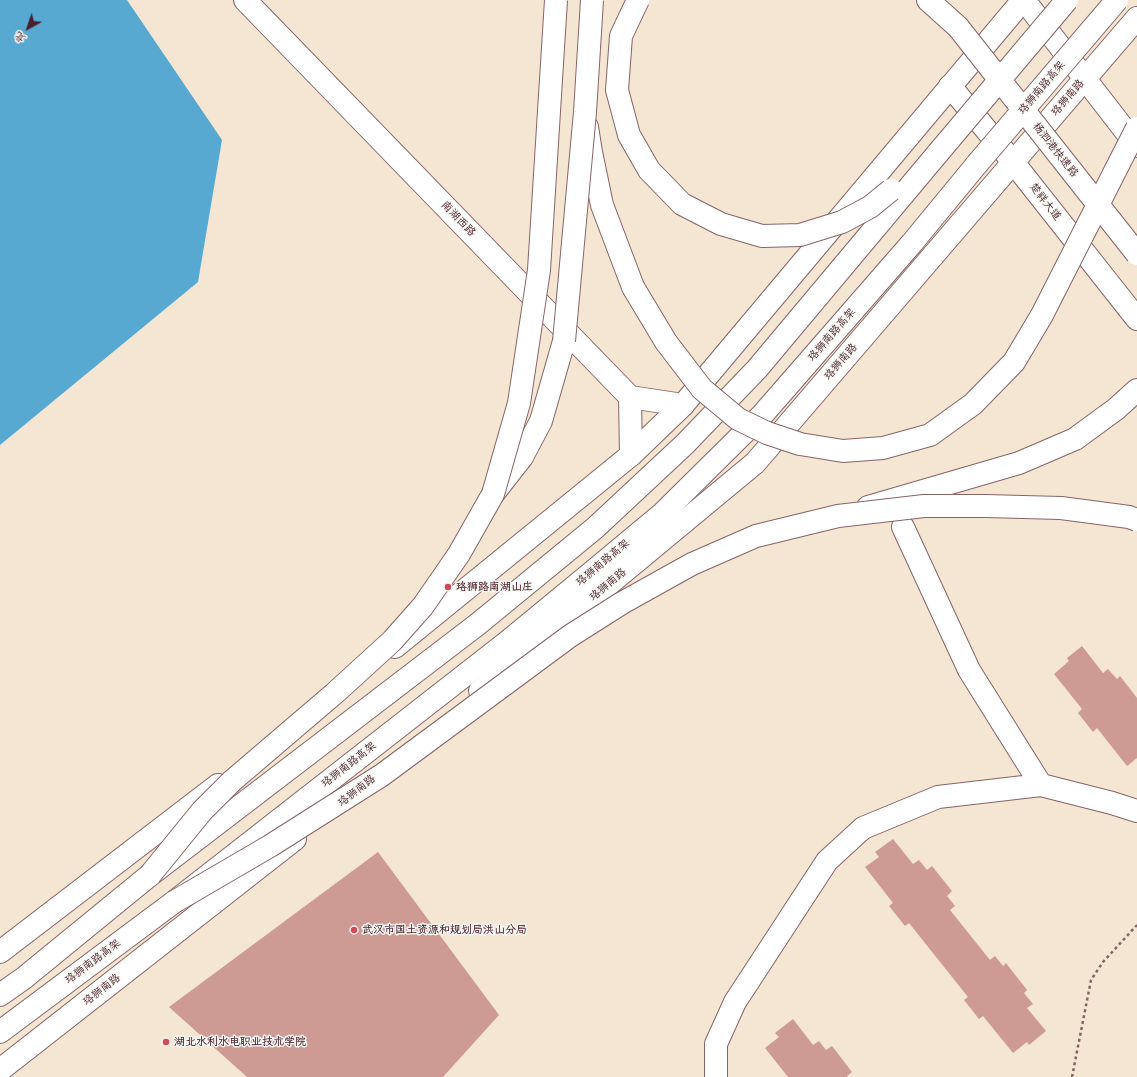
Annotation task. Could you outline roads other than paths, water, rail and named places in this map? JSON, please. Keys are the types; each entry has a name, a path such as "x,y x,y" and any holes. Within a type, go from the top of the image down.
{"main road":[{"name":"南湖西路","path":"245,0 630,397"},
{"path":"493,494 519,403 539,270 556,0"},
{"path":"150,875 202,811 232,781 335,693 392,641 423,606 459,554 493,494 522,457 541,421 564,341 585,112 592,0"},
{"path":"638,0 621,36 617,90 629,135 649,170 682,204 721,224 762,236 800,235 842,222 870,207 938,153"},
{"name":"杨泗港快速路","path":"928,0 958,27 1137,254"},
{"path":"0,952 355,679 631,455 683,405 1023,0 1137,146"},
{"path":"0,995 24,978 150,875 478,624 595,528 685,444 757,369 1067,0"},
{"name":"珞狮南路高架","path":"0,1032 174,902 506,643 662,514 763,414 907,249 977,164 1117,0"},
{"name":"珞狮南路","path":"0,1070 396,760 755,463 1137,18"},
{"name":"楚祥大道","path":"950,86 1013,162 1137,319"},
{"path":"585,112 591,152 602,205 633,287 666,342 702,389 738,419 767,433 800,444 843,451 883,448 930,435 973,404 1014,362 1042,315 1137,128"},
{"path":"174,902 270,846 382,776 570,636 622,603 692,564 756,536 838,516 1019,463 1075,439 1116,409 1137,390"},
{"path":"631,455 630,397 683,405"},
{"path":"838,516 924,506 984,506 1061,508 1129,517 1137,520"},
{"path":"903,527 970,670 1041,785"},
{"path":"716,1077 716,1044 734,1002 828,861 863,828 938,797 1041,785 1137,811"}],"water":[{"path":"0,0 127,0 222,140 198,282 0,445"}],"place":[{"name":"珞狮路南湖山庄","path":"448,587"},
{"name":"武汉市国土资源和规划局洪山分局","path":"354,930"},
{"name":"湖北水利水电职业技术学院","path":"166,1042"}]}
